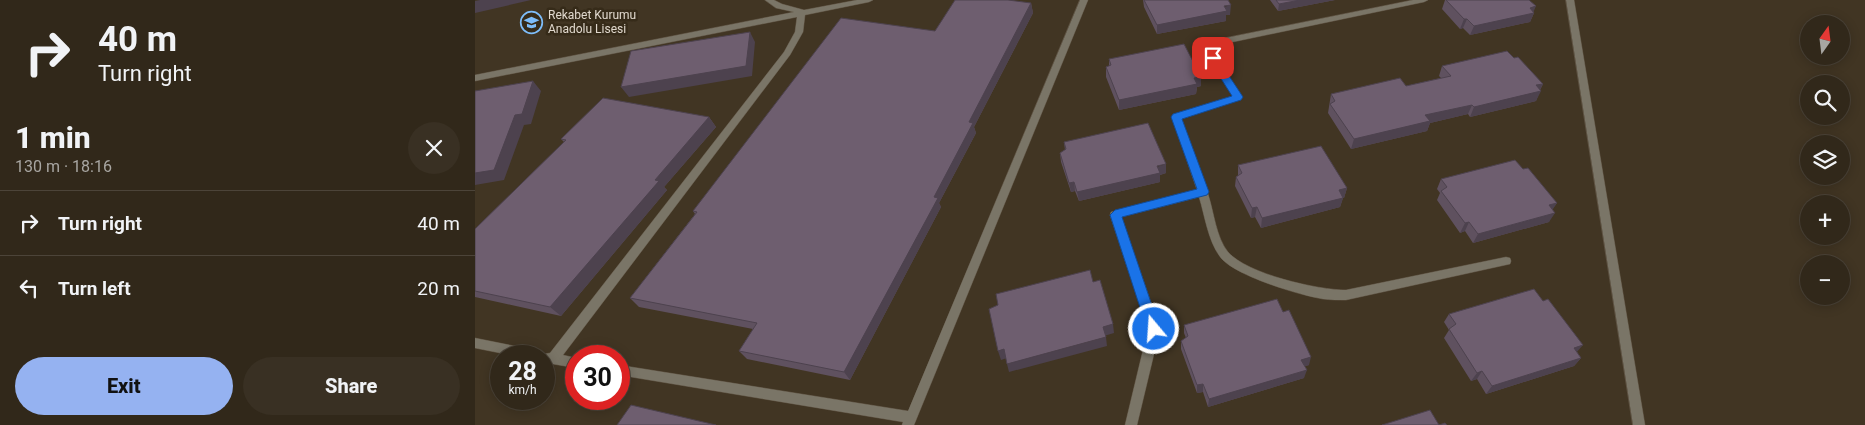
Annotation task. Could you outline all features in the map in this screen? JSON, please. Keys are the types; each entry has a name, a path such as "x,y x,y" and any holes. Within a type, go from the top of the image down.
{"street":[{"path":"769,0 779,6 801,12"},
{"path":"475,78 869,0"},
{"path":"630,372 910,421 1084,0"},
{"path":"1424,0 1204,45 1238,97 1177,117 1203,192 1217,240 1225,256 1244,268 1295,288 1323,294 1346,295 1506,261"},
{"path":"1570,0 1639,425"},
{"path":"555,349 787,53 799,32 801,12"},
{"path":"1131,425 1154,329 1115,215 1203,192"},
{"path":"475,342 490,345"}],"building":[{"path":"955,0 1008,0 1031,3 969,122 973,123 934,197 938,198 844,372 739,351 757,323 630,298 697,212 693,211 841,18 935,31"},
{"path":"1144,0 1228,0 1231,5 1224,6 1227,11 1157,25"},
{"path":"1276,0 1300,0 1279,4"},
{"path":"1446,0 1529,0 1536,6 1530,8 1534,13 1474,26 1467,19 1464,19"},
{"path":"750,32 746,66 621,87 631,51"},
{"path":"1184,44 1201,77 1194,78 1197,84 1119,100 1106,67 1111,65 1109,59"},
{"path":"1507,51 1514,58 1518,57 1543,84 1536,85 1541,91 1474,107 1472,105 1425,115 1430,121 1354,139 1330,104 1335,101 1331,94 1400,78 1406,86 1451,76 1442,66"},
{"path":"533,81 522,114 515,115 494,170 475,173 475,91"},
{"path":"603,98 709,117 655,180 659,181 550,307 475,291 475,229 566,140 561,139"},
{"path":"1148,123 1166,164 1157,166 1160,173 1077,192 1074,182 1069,183 1060,153 1066,149 1064,142"},
{"path":"1321,146 1347,188 1339,190 1343,198 1262,218 1257,207 1252,208 1236,177 1242,173 1238,165"},
{"path":"1515,160 1523,169 1528,168 1557,203 1549,205 1555,213 1478,234 1469,222 1465,223 1441,191 1447,187 1441,179"},
{"path":"1090,270 1093,282 1100,280 1113,324 1103,327 1106,337 1007,364 1004,349 998,351 989,309 998,305 996,294"},
{"path":"1534,289 1543,301 1548,299 1583,345 1574,348 1581,358 1492,386 1482,371 1477,373 1449,329 1456,324 1449,314"},
{"path":"1277,299 1283,312 1289,310 1311,357 1301,360 1307,370 1209,399 1203,384 1197,385 1181,341 1188,336 1184,325"},
{"path":"631,405 716,425 617,425 628,410 630,410"},
{"path":"1430,410 1439,425 1382,425"}],"place":[{"name":"Rekabet Kurumu Anadolu Lisesi","path":"532,22"}],"route":[{"path":"1154,329 1115,215 1203,192 1177,117 1238,97 1213,58"}]}
